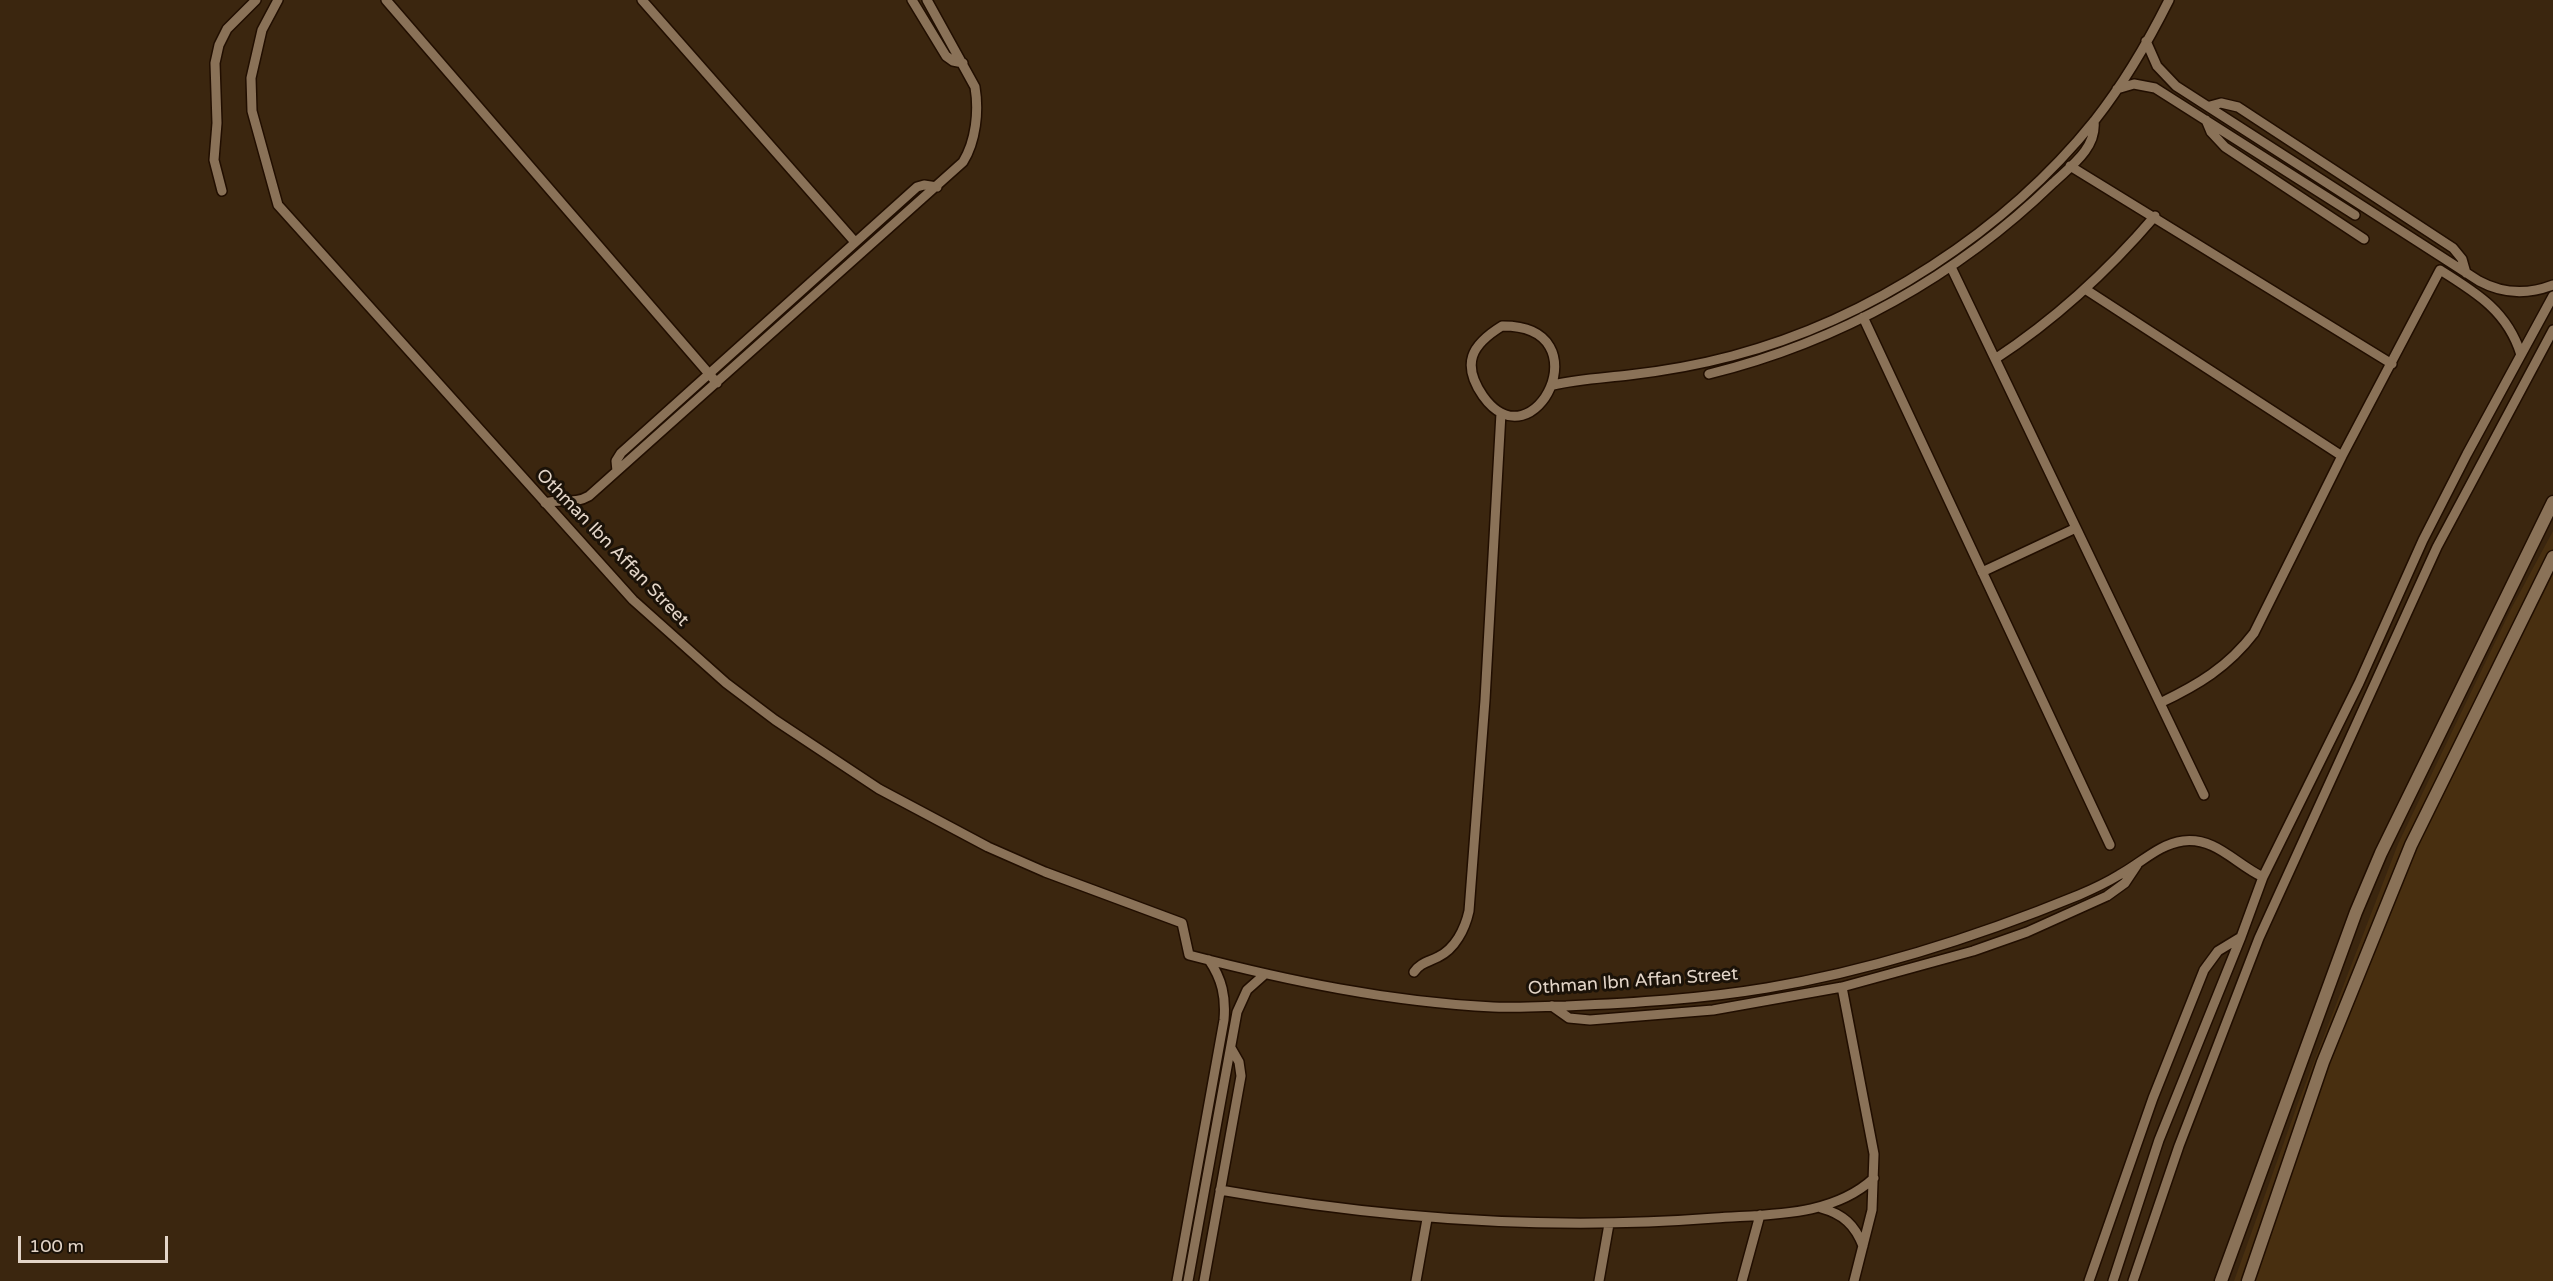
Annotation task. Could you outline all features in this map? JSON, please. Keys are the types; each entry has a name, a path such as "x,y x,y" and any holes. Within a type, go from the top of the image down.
{"street":[{"path":"222,191 214,160 217,123 215,63 219,45 227,29 256,0"},
{"name":"Othman Ibn Affan Street","path":"278,0 262,30 251,78 254,120 278,205 633,600 679,642 767,714 826,756 933,819 988,847 1045,872 1182,923 1190,955 1325,987 1438,1003 1495,1007 1661,1001 1769,987 1875,964 1979,933 2100,885 2168,844 2199,841 2213,845 2263,877"},
{"path":"386,0 717,383"},
{"path":"642,0 855,242"},
{"path":"912,0 946,56 953,61 963,63"},
{"path":"544,502 584,500 963,162 973,141 977,96 972,79 927,0"},
{"path":"1553,385 1582,379 1654,372 1723,358 1779,342 1855,309 1930,267 1975,235 2042,176 2094,121 2117,89 2169,0"},
{"path":"2146,41 2157,66 2169,80 2466,273 2488,286 2510,292 2531,291 2553,285"},
{"path":"2117,89 2134,84 2155,88 2355,215"},
{"path":"2210,106 2227,103 2247,114 2453,248 2462,259 2466,273"},
{"path":"2206,120 2211,132 2225,147 2364,239"},
{"path":"1709,374 1789,350 1863,317 1952,267 2019,216 2070,166 2089,146 2094,135 2094,121"},
{"path":"2070,166 2155,216 2392,364"},
{"path":"617,471 616,461 621,453 855,242 917,187 924,185 937,187"},
{"path":"1995,359 2032,334 2085,290 2155,216"},
{"path":"1952,267 2204,795"},
{"path":"2160,703 2204,681 2226,664 2254,633 2342,456 2440,270 2492,305 2513,333 2521,355"},
{"path":"2085,290 2342,456"},
{"path":"2114,1281 2159,1140 2263,877 2359,683 2423,540 2553,296"},
{"path":"1863,317 2110,845"},
{"path":"1502,326 1517,326 1531,331 1542,339 1551,351 1554,362 1553,385 1538,406 1527,413 1516,416 1502,413 1490,407 1473,383 1470,363 1478,345 1490,333 1502,326"},
{"path":"2133,1281 2183,1135 2264,927 2437,547 2553,330"},
{"path":"1414,972 1421,964 1441,956 1455,943 1464,927 1469,911 1486,688 1502,413"},
{"path":"2221,1281 2356,912 2553,502"},
{"path":"1982,572 2076,528"},
{"path":"2248,1281 2323,1062 2411,845 2553,557"},
{"path":"1552,1006 1569,1018 1590,1020 1713,1010 1842,987 1973,951 2045,924 2116,890 2132,874 2138,864"},
{"path":"2089,1281 2160,1078 2204,970 2218,951 2241,937"},
{"path":"1177,1281 1224,1020 1224,993 1219,976 1209,960"},
{"path":"1188,1281 1237,1012 1252,984 1265,974"},
{"path":"1842,987 1870,1131 1874,1178 1872,1210 1854,1281"},
{"path":"1204,1281 1240,1076 1239,1062 1231,1048"},
{"path":"1220,1190 1346,1210 1427,1219 1609,1224 1760,1215 1819,1207 1849,1197 1874,1178"},
{"path":"1819,1207 1834,1211 1847,1220 1857,1232 1863,1246"},
{"path":"1742,1281 1760,1215"},
{"path":"2134,1218 2140,1224 2152,1224"},
{"path":"1416,1281 1427,1219"},
{"path":"1599,1281 1609,1224"},
{"path":"2122,1256 2131,1253 2140,1261"}],"shaded area":[{"path":"2553,531 2553,1281 2234,1281 2298,1103 2398,844 2511,609"}]}
